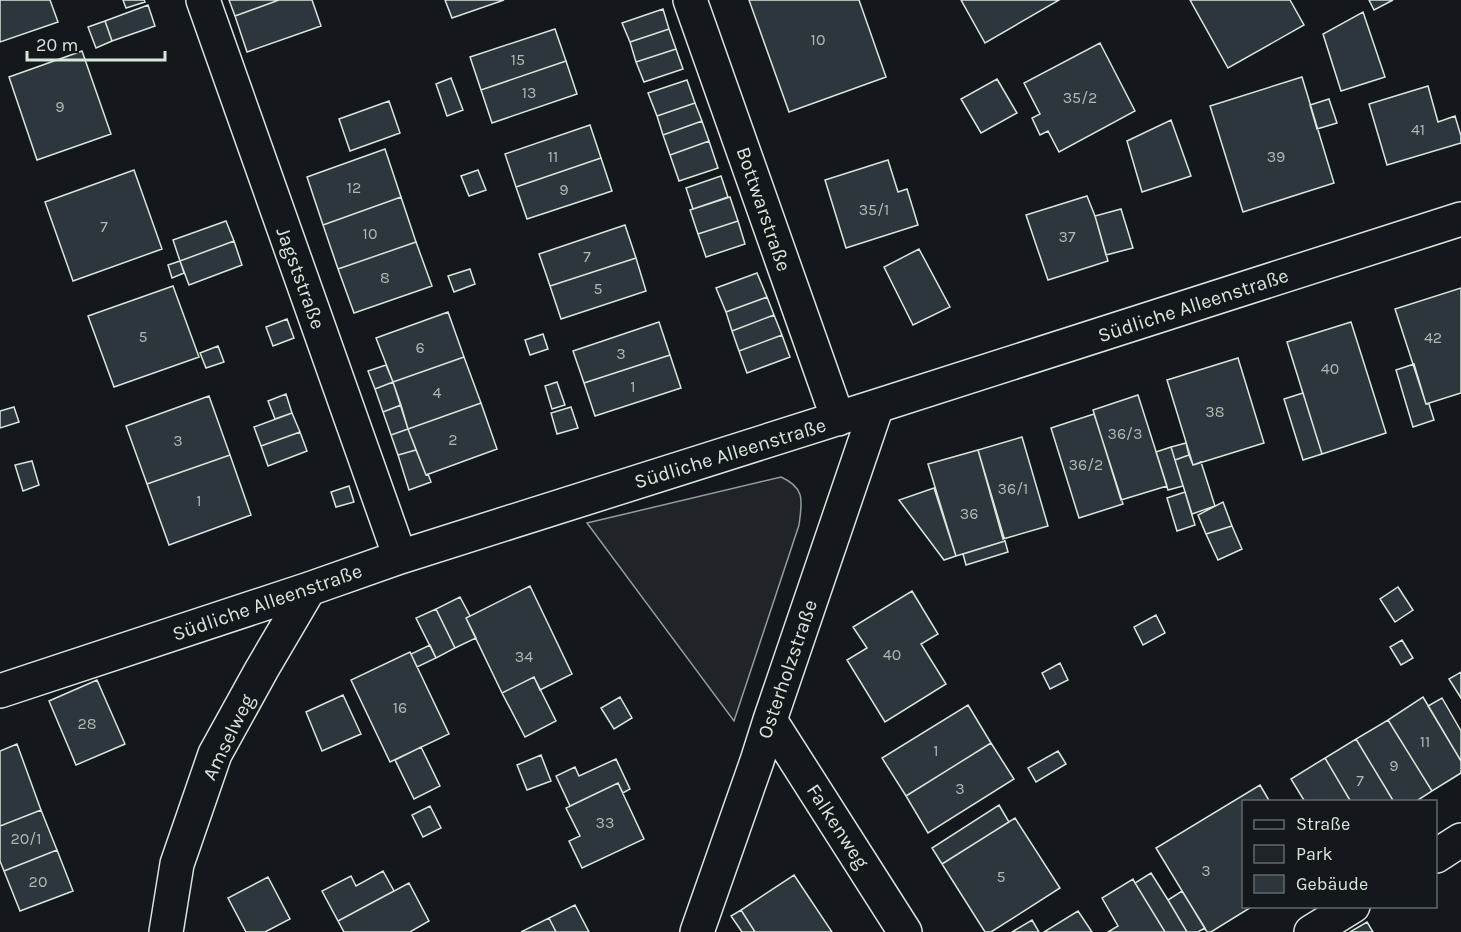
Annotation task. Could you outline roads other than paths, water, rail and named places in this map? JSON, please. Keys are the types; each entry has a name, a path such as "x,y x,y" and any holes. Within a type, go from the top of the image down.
{"street":[{"name":"Jagststraße","path":"203,0 400,556"},
{"name":"Bottwarstraße","path":"690,0 838,419"},
{"name":"Südliche Alleenstraße","path":"0,691 309,589 400,556 838,419 1461,219"},
{"name":"Osterholzstraße","path":"697,932 877,406"},
{"name":"Amselweg","path":"165,932 177,864 215,754 309,589"},
{"name":"Falkenweg","path":"770,720 906,932"},
{"path":"1437,855 1461,840"},
{"path":"1311,932 1350,908"}]}
